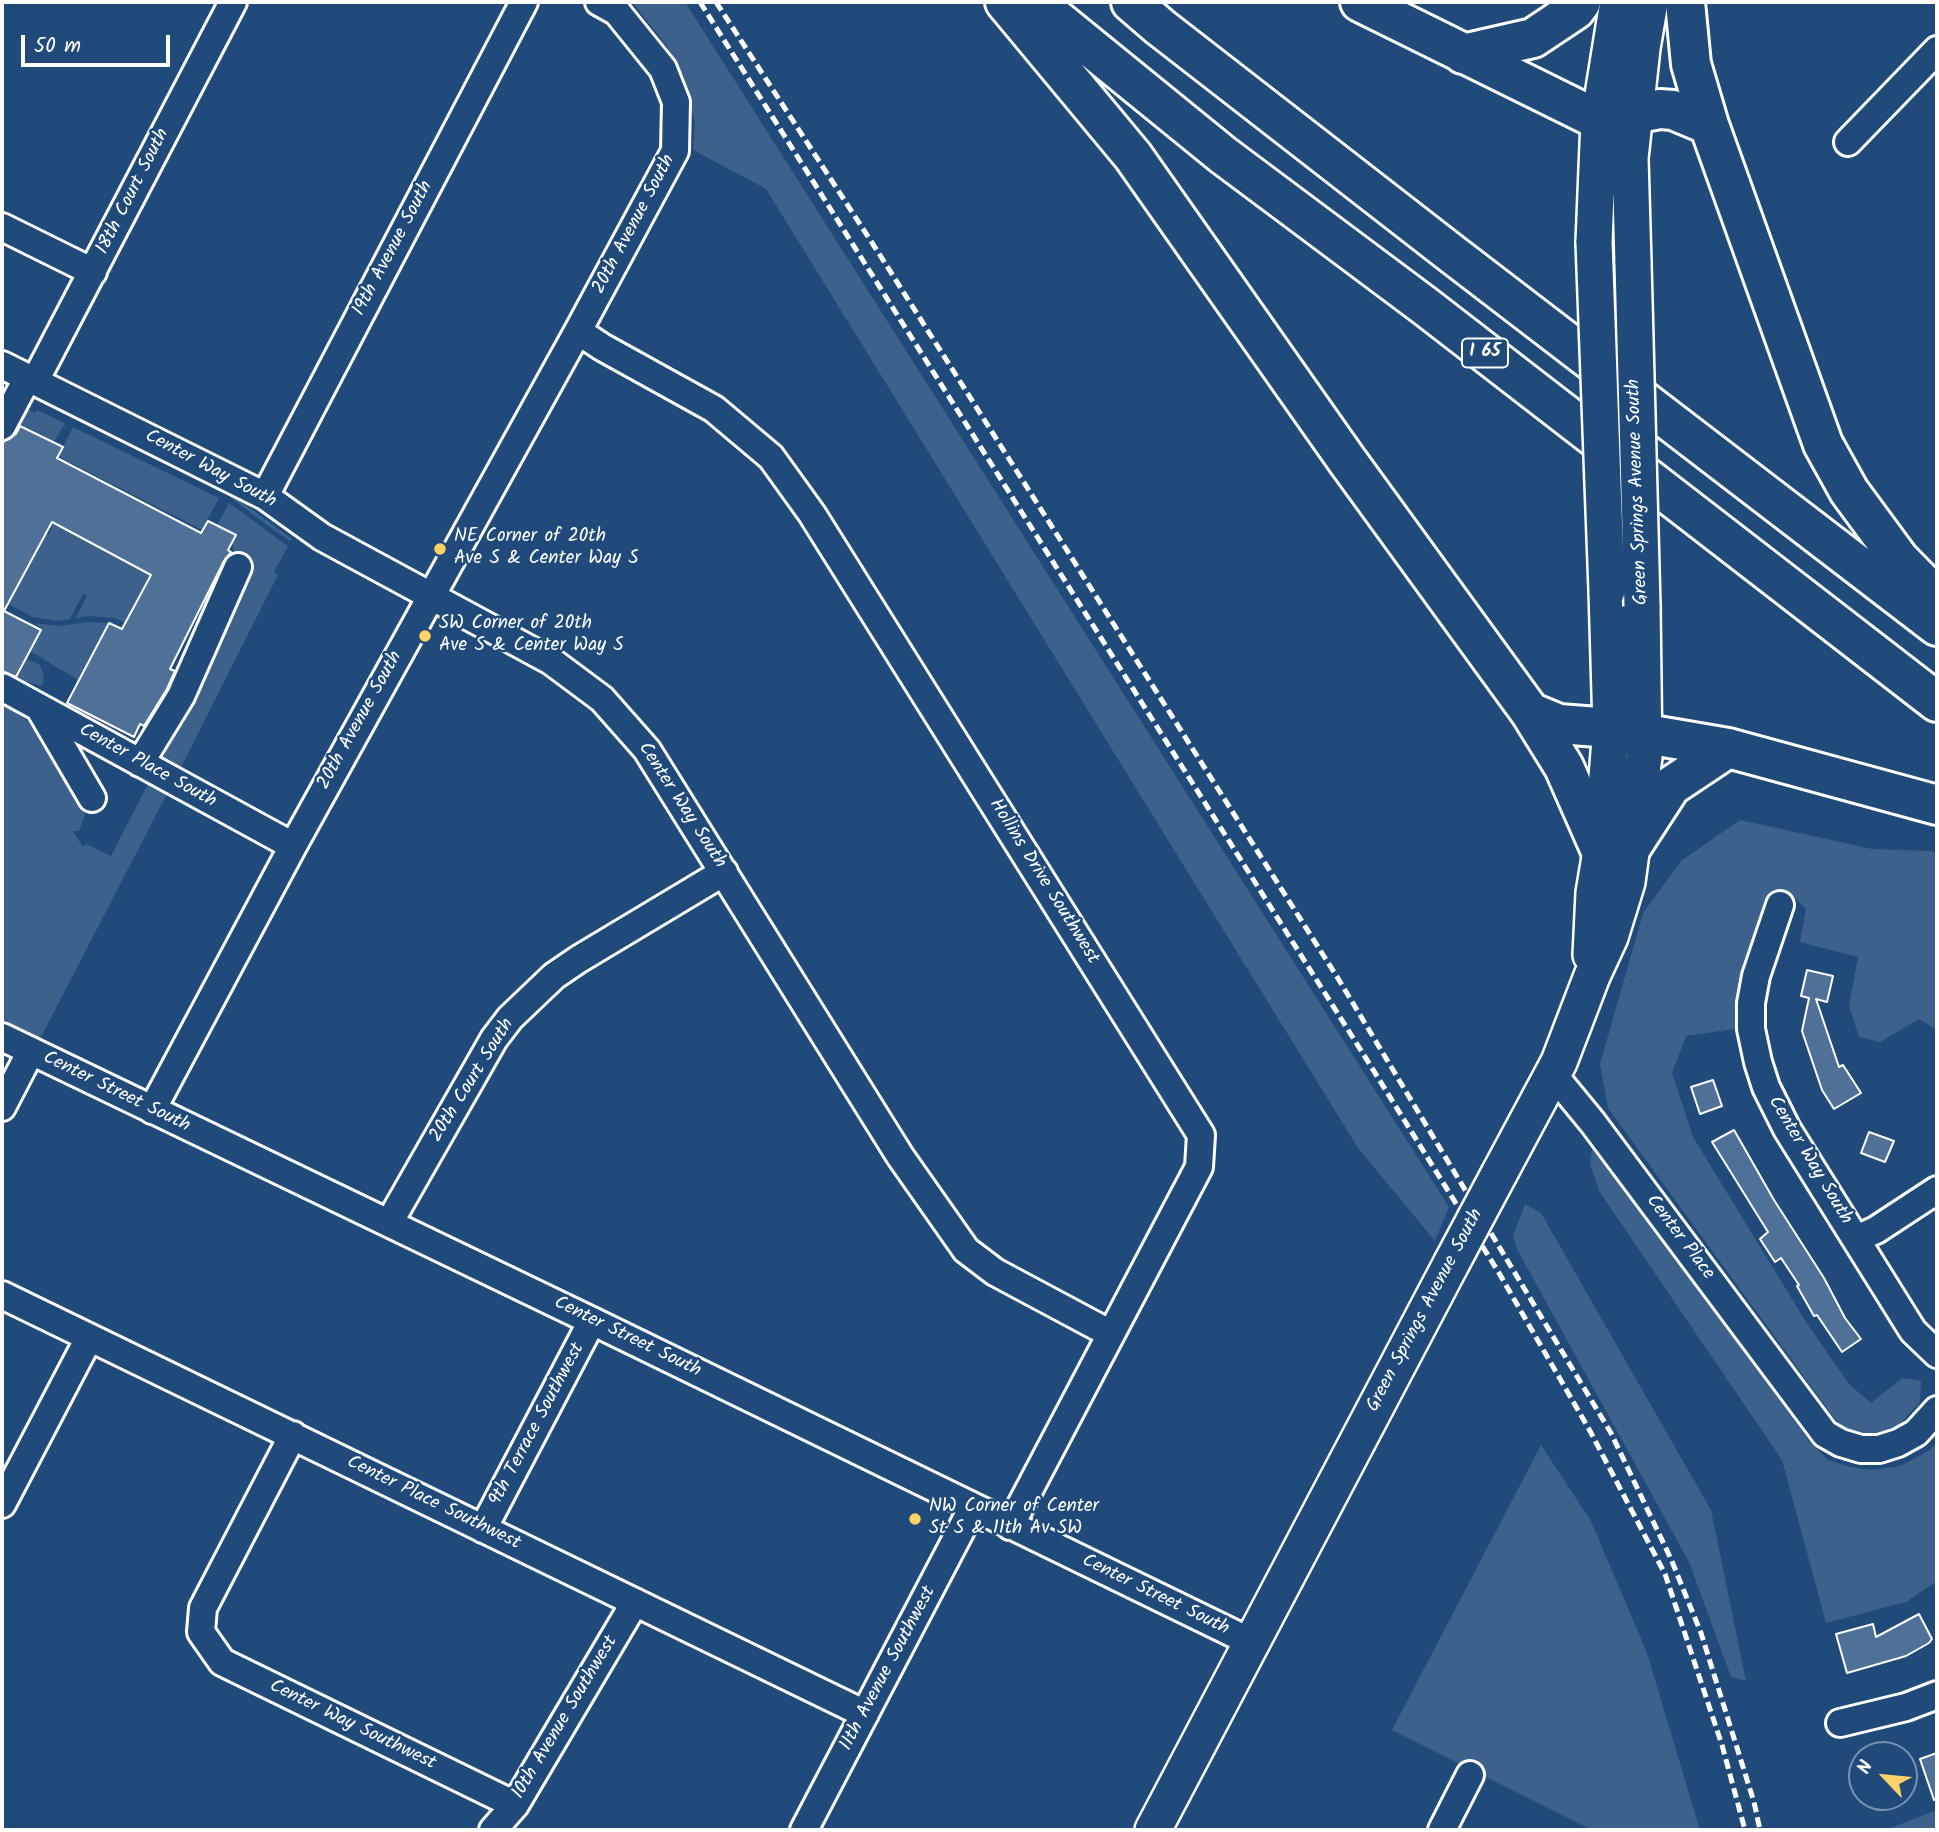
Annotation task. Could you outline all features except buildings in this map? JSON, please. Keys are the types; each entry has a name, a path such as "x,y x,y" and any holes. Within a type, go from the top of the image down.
{"highway":[{"path":"1005,2 1133,156 1346,460 1530,712 1617,848 1671,786 1728,748"},
{"name":"I 65","path":"1035,2 1223,155 1436,315 1937,702"},
{"path":"1131,2 1431,238 1937,626"},
{"path":"1360,2 1463,54 1616,117 1653,109 1673,110 1709,125"},
{"path":"1463,54 1533,38 1575,10 1581,2"},
{"path":"1685,2 1691,64 1709,125 1823,444 1849,491 1899,559 1937,598"},
{"path":"1530,712 1559,724 1628,730 1728,748 1937,805"}],"main road":[{"name":"Green Springs Avenue South","path":"1618,2 1616,117 1630,158 1642,606 1628,730"},
{"name":"Green Springs Avenue South","path":"1153,1830 1552,1073 1613,926 1627,882 1617,848 1644,757 1628,730 1607,591 1594,242 1616,117 1650,2"}],"street":[{"name":"18th Court South","path":"2,426 93,272 233,2"},
{"name":"19th Avenue South","path":"265,496 524,2"},
{"name":"20th Avenue South","path":"152,1110 293,846 675,151 676,102 663,69 617,12 599,2"},
{"path":"1848,142 1937,50"},
{"path":"2,227 93,272"},
{"name":"Hollins Drive Southwest","path":"578,331 714,409 771,457 812,514 1201,1135 1199,1167 1010,1526"},
{"name":"Center Way South","path":"2,365 265,496 322,537 551,661 602,699 647,750 900,1156 966,1250 995,1272 1111,1334"},
{"path":"140,763 181,696 238,567"},
{"name":"Center Place South","path":"2,687 293,846"},
{"path":"39,708 92,798"},
{"name":"20th Court South","path":"389,1223 494,1039 517,1011 554,976 724,872"},
{"name":"Center Way South","path":"1780,905 1756,976 1751,1003 1751,1029 1766,1087 1787,1129 1913,1331 1937,1354"},
{"name":"Center Street South","path":"2,1037 1251,1642"},
{"path":"2,1107 31,1051"},
{"name":"Center Place","path":"1552,1073 1593,1123 1825,1434 1841,1443 1861,1449 1879,1449 1916,1433 1937,1410"},
{"path":"1856,1239 1876,1230 1937,1190"},
{"name":"Center Place Southwest","path":"2,1295 865,1714"},
{"name":"9th Terrace Southwest","path":"483,1529 592,1321"},
{"path":"2,1504 89,1338"},
{"name":"Center Way Southwest","path":"293,1435 203,1608 201,1632 222,1662 515,1805"},
{"name":"11th Avenue Southwest","path":"804,1830 973,1507"},
{"name":"10th Avenue Southwest","path":"493,1830 515,1805 635,1602"},
{"path":"1840,1723 1906,1707 1937,1695"},
{"path":"1442,1830 1470,1775"}],"shaded area":[{"path":"632,2 685,2 1449,1207 1435,1241 1358,1148 766,189 693,150 695,122 682,78 667,46"},
{"path":"22,406 65,423 54,442 14,421"},
{"path":"73,427 219,498 202,530 63,459 59,455"},
{"path":"232,496 292,539 290,541 271,528 231,498"},
{"path":"229,503 288,546 274,572 278,575 179,771 158,759 157,744 236,599 252,562 263,567 234,553 232,543 236,535 217,525"},
{"path":"49,522 169,585 146,583 125,623 115,618 76,618 87,596 83,594 70,619 56,621 33,617 6,603 10,602 46,534 48,535 52,528 48,526"},
{"path":"89,622 108,623 78,680 30,651 42,629 34,623 57,626"},
{"path":"27,659 40,665 44,677 42,686 28,682 25,687 16,681"},
{"path":"2,699 46,742 68,784 79,796 85,815 79,831 73,831 83,847 86,844 111,856 153,774 171,786 40,1039 2,1022"},
{"path":"1740,820 1872,849 1937,853 1937,1030 1919,1019 1880,1042 1859,1037 1849,1006 1858,957 1800,942 1806,909 1795,898 1776,896 1741,1028 1686,1036 1672,1073 1693,1137 1806,1322 1849,1384 1871,1403 1902,1378 1921,1381 1920,1402 1898,1426 1865,1438 1842,1429 1608,1108 1600,1064 1643,913 1681,861"},
{"path":"1597,1147 1809,1441 1828,1460 1872,1470 1900,1466 1930,1450 1937,1442 1937,1581 1906,1602 1826,1623 1782,1460 1599,1191 1590,1164 1592,1149"},
{"path":"1525,1204 1541,1213 1711,1510 1746,1681 1731,1677 1689,1562 1518,1251 1513,1236"},
{"path":"1541,1445 1591,1521 1647,1653 1700,1830 1592,1830 1392,1730"},
{"path":"1937,1810 1937,1830 1885,1830"}],"railway":[{"path":"700,2 1362,1052 1499,1273 1590,1431 1665,1574 1722,1745 1745,1830"},
{"path":"716,2 878,252 1339,980 1611,1433 1671,1559 1701,1633 1754,1802 1760,1830"}],"place":[{"name":"NE Corner of 20th Ave S & Center Way S","path":"440,549"},
{"name":"SW Corner of 20th Ave S & Center Way S","path":"425,636"},
{"name":"NW Corner of Center St S & 11th Av SW","path":"915,1519"}]}
